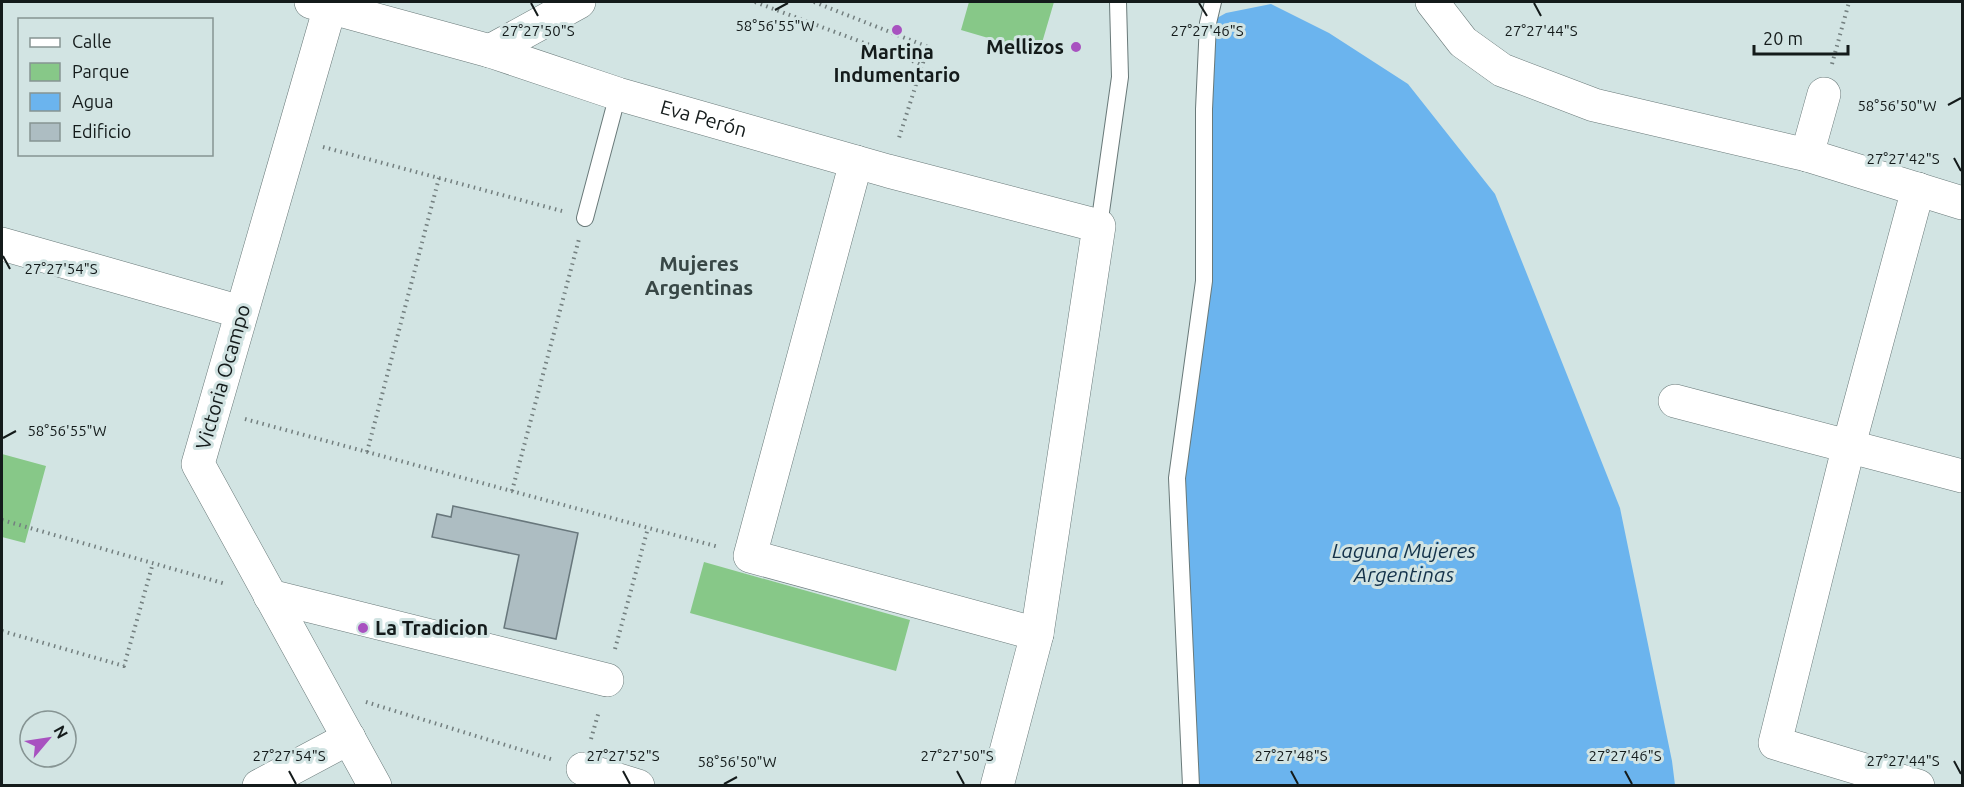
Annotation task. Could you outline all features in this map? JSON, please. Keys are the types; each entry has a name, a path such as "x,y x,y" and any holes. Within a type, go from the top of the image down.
{"street":[{"path":"490,51 579,2"},
{"path":"1432,2 1463,42 1502,70 1594,105 1807,155 1962,203"},
{"name":"Eva Perón","path":"320,4 490,51 618,94 856,162 1099,226"},
{"name":"Victoria Ocampo","path":"320,4 291,138 198,464 375,786"},
{"path":"1807,155 1824,94"},
{"path":"856,162 750,556 1037,634"},
{"path":"1918,189 1849,445 1775,743 1918,786"},
{"path":"997,786 1037,634 1099,226"},
{"path":"2,244 241,312"},
{"path":"1675,401 1962,476"},
{"path":"270,596 607,680"},
{"path":"259,786 349,738"},
{"path":"583,769 638,786"}],"lane":[{"path":"1099,226 1120,77 1118,2"},
{"path":"1191,786 1177,477 1204,281 1204,109 1208,23 1213,2"},
{"path":"585,218 618,94"}],"path":[{"path":"755,2 923,65"},
{"path":"814,2 928,47 888,171"},
{"path":"1824,94 1850,2"},
{"path":"291,138 585,218 512,491"},
{"path":"366,452 439,178"},
{"path":"213,410 750,556"},
{"path":"2,520 270,596"},
{"path":"2,631 124,666 153,563"}],"green space":[{"path":"969,2 1054,2 1039,53 961,30"},
{"path":"2,454 46,466 25,543 2,537"},
{"path":"704,562 910,620 896,671 690,613"}],"water":[{"name":"Laguna Mujeres Argentinas","path":"1271,4 1329,33 1408,84 1495,194 1620,508 1675,785 1191,786 1177,478 1204,281 1208,23 1226,13"}],"building":[{"path":"453,506 578,533 556,639 504,628 519,555 432,537 437,514 451,517"}],"place":[{"name":"Martina Indumentario","path":"897,30"},
{"name":"Mellizos","path":"1076,47"},
{"name":"La Tradicion","path":"363,628"}],"district":[{"name":"Mujeres Argentinas","path":"699,276"}]}
